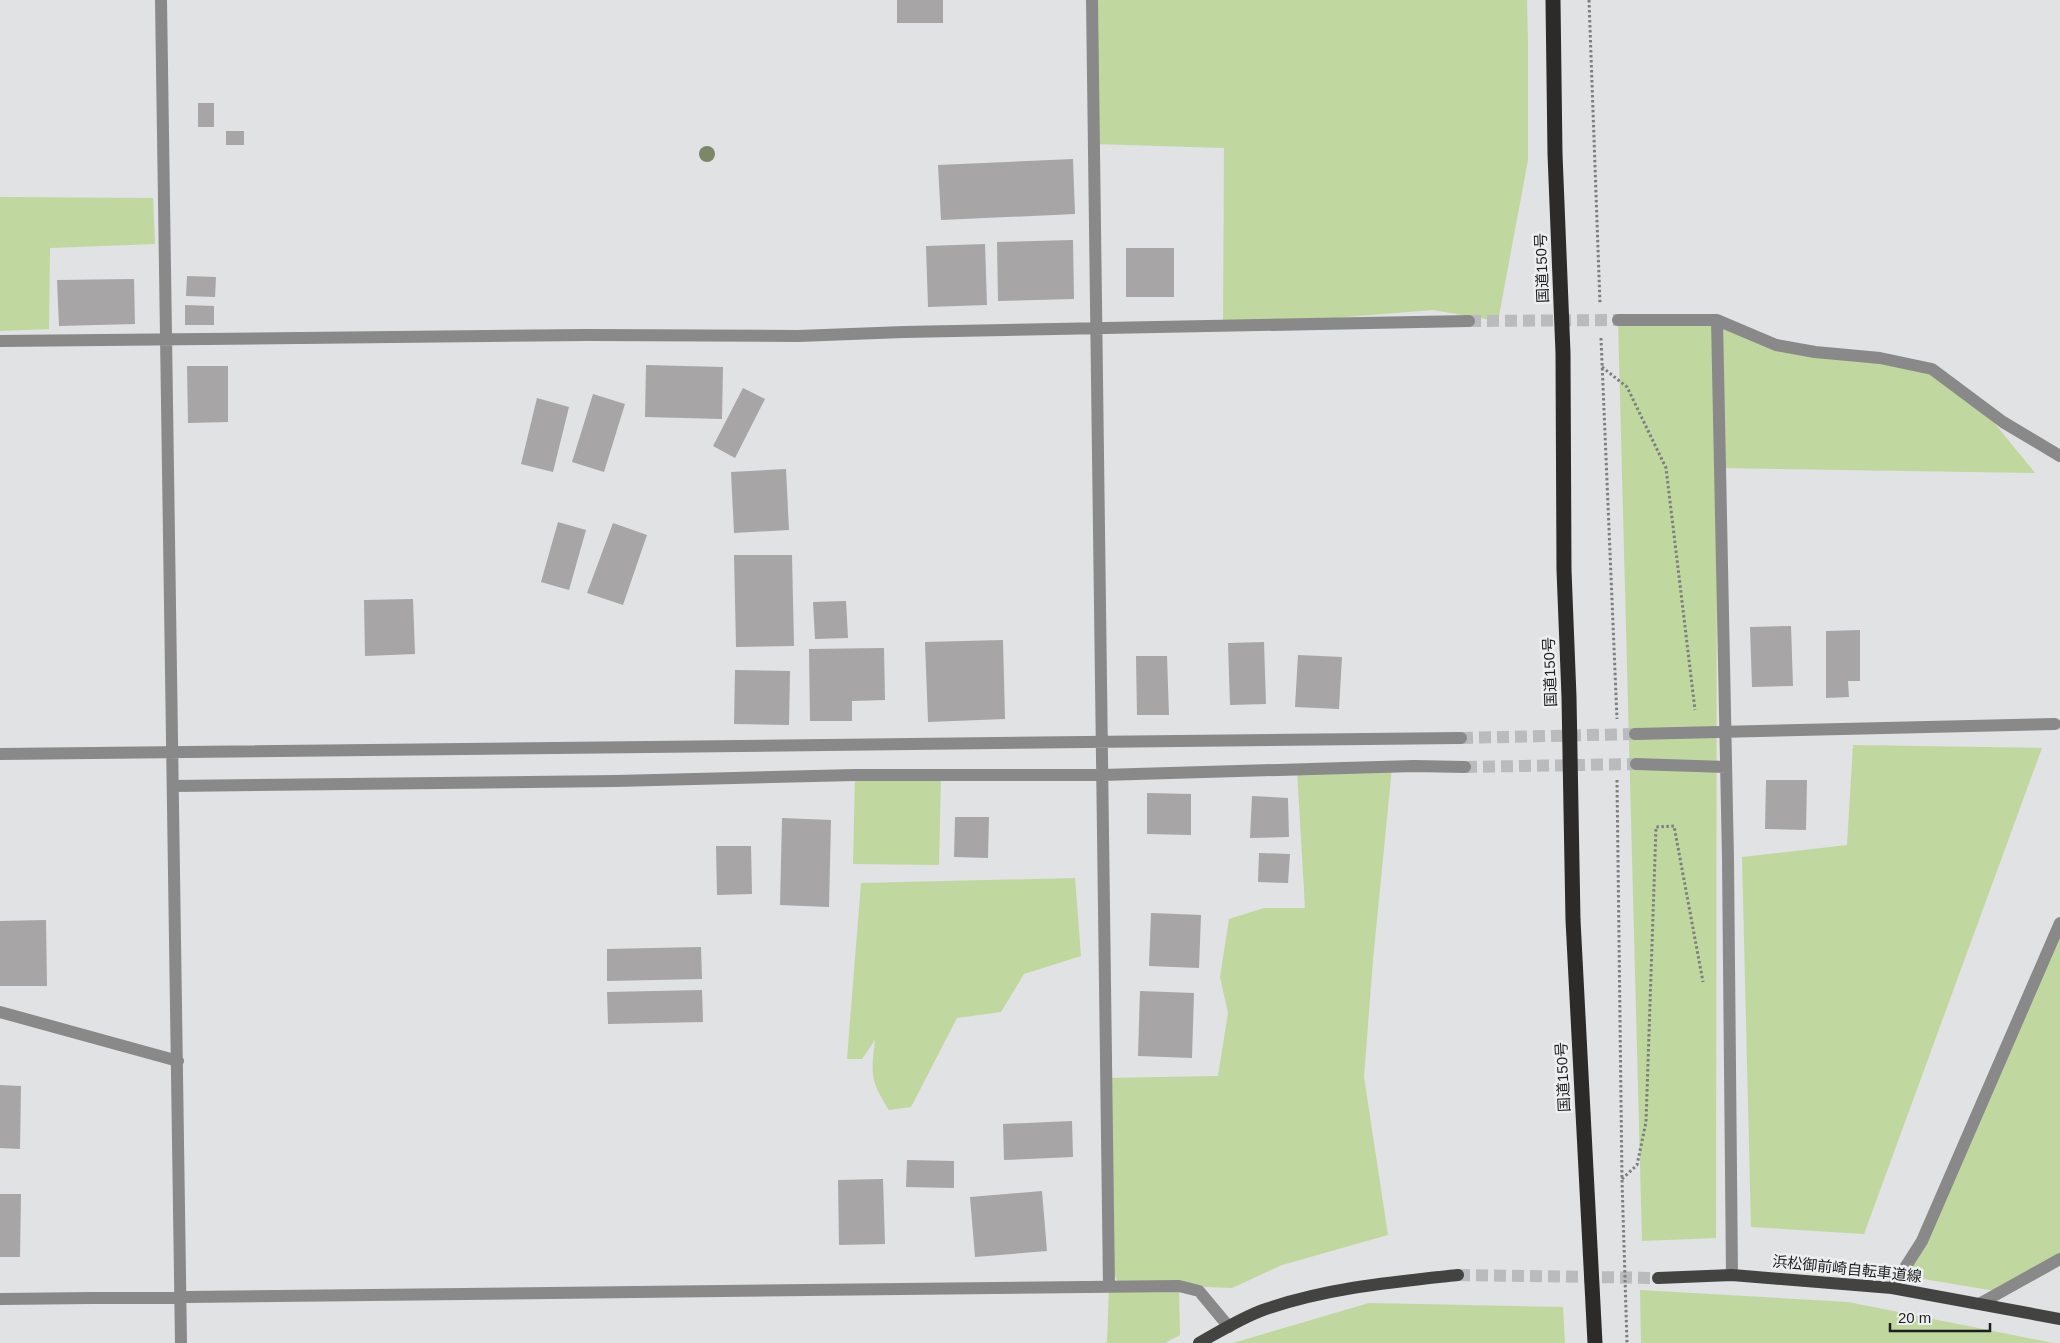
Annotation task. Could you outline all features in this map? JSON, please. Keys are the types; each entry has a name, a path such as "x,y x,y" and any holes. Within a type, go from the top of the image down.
{"highway":[{"name":"国道150号","path":"1553,0 1555,154 1563,353 1564,570 1569,697 1572,920 1595,1343"}],"main road":[{"path":"1199,1343 1228,1326 1262,1310 1323,1293 1458,1275"},
{"name":"浜松御前崎自転車道線","path":"1658,1278 1732,1275 1892,1288 2060,1319"}],"street":[{"path":"161,0 181,1343"},
{"path":"1092,0 1109,1287"},
{"path":"1618,320 1717,320 1776,345 1815,352 1880,358 1932,369 2003,422 2060,456"},
{"path":"1717,320 1726,767 1732,1275"},
{"path":"0,341 580,335 798,336 904,332 1469,321"},
{"path":"1635,734 2055,724"},
{"path":"0,754 1461,738"},
{"path":"1636,764 1726,767"},
{"path":"173,786 615,781 854,775 1102,775 1407,766 1465,767"},
{"path":"1892,1288 1922,1241 2060,923"},
{"path":"0,1012 178,1061"},
{"path":"1981,1303 2060,1258"},
{"path":"0,1299 1179,1286 1199,1291 1228,1326"}],"path":[{"path":"1589,0 1600,308"},
{"path":"1601,337 1617,727"},
{"path":"1602,367 1627,387 1666,468 1698,733"},
{"path":"1617,776 1622,1180 1627,1343"},
{"path":"1622,1180 1637,1164 1646,1122 1656,827 1674,826 1704,986"}],"green space":[{"path":"1092,0 1527,0 1528,160 1498,321 1433,310 1223,327 1224,148 1094,144"},
{"path":"0,197 153,198 155,244 50,248 49,329 0,331"},
{"path":"1618,320 1717,320 1745,333 1932,369 1979,404 2035,473 1720,468 1717,359 1716,1238 1642,1241"},
{"path":"1853,745 2042,748 1864,1234 1751,1227 1742,857 1847,845"},
{"path":"1392,767 1373,960 1364,1077 1388,1235 1282,1265 1232,1288 1179,1286 1180,1335 1165,1343 1104,1343 1107,1342 1109,1287 1119,1286 1109,1259 1106,1078 1218,1076 1228,1013 1220,977 1229,919 1264,908 1305,908 1297,770"},
{"path":"855,775 941,776 939,865 853,864"},
{"path":"1075,878 1081,956 1024,974 1001,1012 957,1018 911,1107 889,1110 878,1091 873,1077 875,1040 862,1059 847,1059 861,883"},
{"path":"2060,923 2060,1259 2001,1292 1900,1275"},
{"path":"1640,1290 1848,1302 2053,1343 1641,1343"},
{"path":"1369,1303 1563,1307 1565,1343 1233,1343"}],"building":[{"path":"897,0 943,0 943,23 897,23"},
{"path":"198,103 214,103 214,127 198,127"},
{"path":"226,131 244,131 244,145 226,145"},
{"path":"1073,159 1075,214 941,220 938,165"},
{"path":"1073,240 1074,299 998,301 997,242"},
{"path":"985,244 987,305 928,307 926,246"},
{"path":"1126,248 1174,248 1174,297 1126,297"},
{"path":"187,276 216,277 215,297 186,296"},
{"path":"134,279 135,324 59,326 57,280"},
{"path":"185,305 214,306 214,325 185,325"},
{"path":"646,365 723,367 722,419 645,417"},
{"path":"187,366 228,366 228,422 188,423"},
{"path":"743,388 765,399 735,458 713,446"},
{"path":"593,394 625,404 604,472 572,462"},
{"path":"537,398 569,407 553,472 521,464"},
{"path":"786,469 789,530 734,533 731,472"},
{"path":"558,522 586,530 569,590 541,582"},
{"path":"613,523 647,535 623,605 587,593"},
{"path":"734,555 792,555 794,646 736,647"},
{"path":"413,599 415,654 365,656 364,600"},
{"path":"846,601 848,638 815,639 813,602"},
{"path":"1791,626 1793,686 1752,687 1750,627"},
{"path":"1860,630 1860,681 1848,681 1849,697 1826,698 1826,631"},
{"path":"1003,640 1005,719 928,722 925,642"},
{"path":"1264,642 1266,704 1230,705 1228,643"},
{"path":"884,648 885,700 852,701 852,721 810,721 809,649"},
{"path":"1298,655 1342,657 1339,709 1295,707"},
{"path":"1136,656 1167,656 1169,715 1137,715"},
{"path":"735,670 790,671 789,725 734,724"},
{"path":"1766,780 1807,780 1806,830 1765,829"},
{"path":"1147,793 1191,794 1191,835 1147,834"},
{"path":"1252,796 1288,798 1289,837 1250,838"},
{"path":"955,817 989,817 988,858 954,857"},
{"path":"782,818 831,820 829,907 780,905"},
{"path":"716,846 751,846 752,894 717,895"},
{"path":"1259,853 1290,854 1288,883 1258,882"},
{"path":"1151,913 1201,915 1199,968 1149,966"},
{"path":"46,920 47,986 0,986 0,921"},
{"path":"701,947 702,979 607,981 607,949"},
{"path":"702,990 703,1022 608,1024 607,992"},
{"path":"1140,991 1194,993 1192,1058 1138,1056"},
{"path":"0,1085 21,1086 20,1149 0,1148"},
{"path":"1072,1121 1073,1157 1004,1160 1003,1124"},
{"path":"907,1160 954,1161 954,1188 906,1187"},
{"path":"883,1179 885,1244 839,1245 838,1180"},
{"path":"1042,1191 1047,1251 975,1257 970,1197"},
{"path":"0,1194 21,1194 20,1257 0,1257"}],"tunnel":[{"path":"1469,321 1618,320"},
{"path":"1461,738 1635,734"},
{"path":"1465,767 1636,764"},
{"path":"1458,1275 1658,1278"}]}
